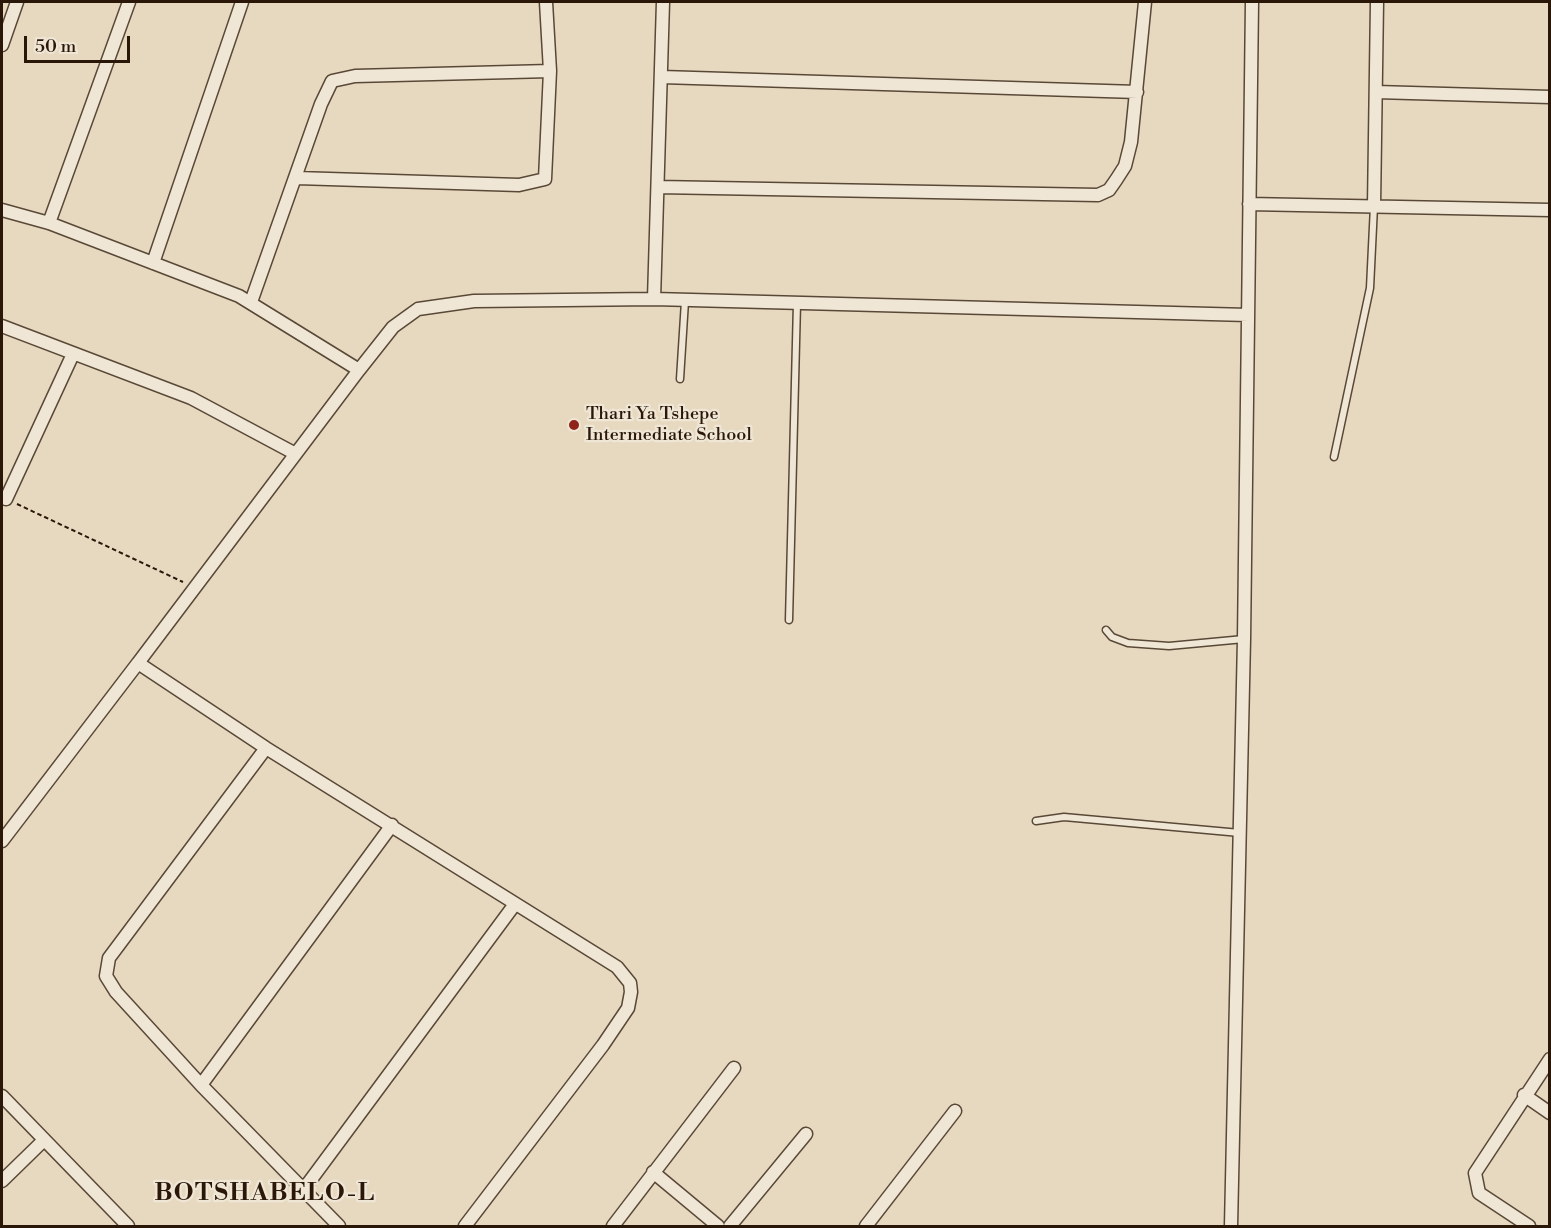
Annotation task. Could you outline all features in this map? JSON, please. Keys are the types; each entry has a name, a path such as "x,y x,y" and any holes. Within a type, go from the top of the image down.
{"street":[{"path":"2,45 17,2"},
{"path":"49,223 129,2"},
{"path":"153,263 242,2"},
{"path":"297,178 519,185 540,182 544,179 547,170 550,71 546,2"},
{"path":"654,299 663,2"},
{"path":"658,187 1098,195 1109,190 1125,166 1131,141 1137,92 1145,2"},
{"path":"1231,1227 1244,639 1252,2"},
{"path":"1374,206 1377,2"},
{"path":"251,302 327,89 332,81 340,77 550,71"},
{"path":"662,77 1137,92"},
{"path":"1376,92 1550,97"},
{"path":"1249,204 1550,210"},
{"path":"2,210 49,223 251,302 359,370"},
{"path":"2,841 197,588 294,453 400,321 418,309 432,305 474,301 654,299 1248,315"},
{"path":"2,326 191,398 294,453"},
{"path":"6,499 73,354"},
{"path":"138,663 266,748 617,967 630,983 631,1000 603,1045 465,1227"},
{"path":"266,748 106,964 106,976 116,992 201,1086 304,1188 339,1227"},
{"path":"201,1086 392,825"},
{"path":"304,1188 515,904"},
{"path":"1529,1227 1479,1193 1475,1179 1478,1166 1550,1059"},
{"path":"613,1227 734,1068"},
{"path":"1524,1095 1550,1113"},
{"path":"2,1096 128,1227"},
{"path":"866,1227 955,1111"},
{"path":"730,1227 806,1134"},
{"path":"2,1182 43,1141"},
{"path":"653,1172 718,1227"}],"lane":[{"path":"1334,457 1370,288 1374,206"},
{"path":"680,380 685,301"},
{"path":"789,620 797,303"},
{"path":"1106,630 1112,637 1128,643 1169,646 1244,639"},
{"path":"1036,821 1064,817 1239,833"}],"path":[{"path":"6,499 197,588"}],"place":[{"name":"Thari Ya Tshepe Intermediate School","path":"574,425"}],"district":[{"name":"BOTSHABELO-L","path":"265,1194"}]}
